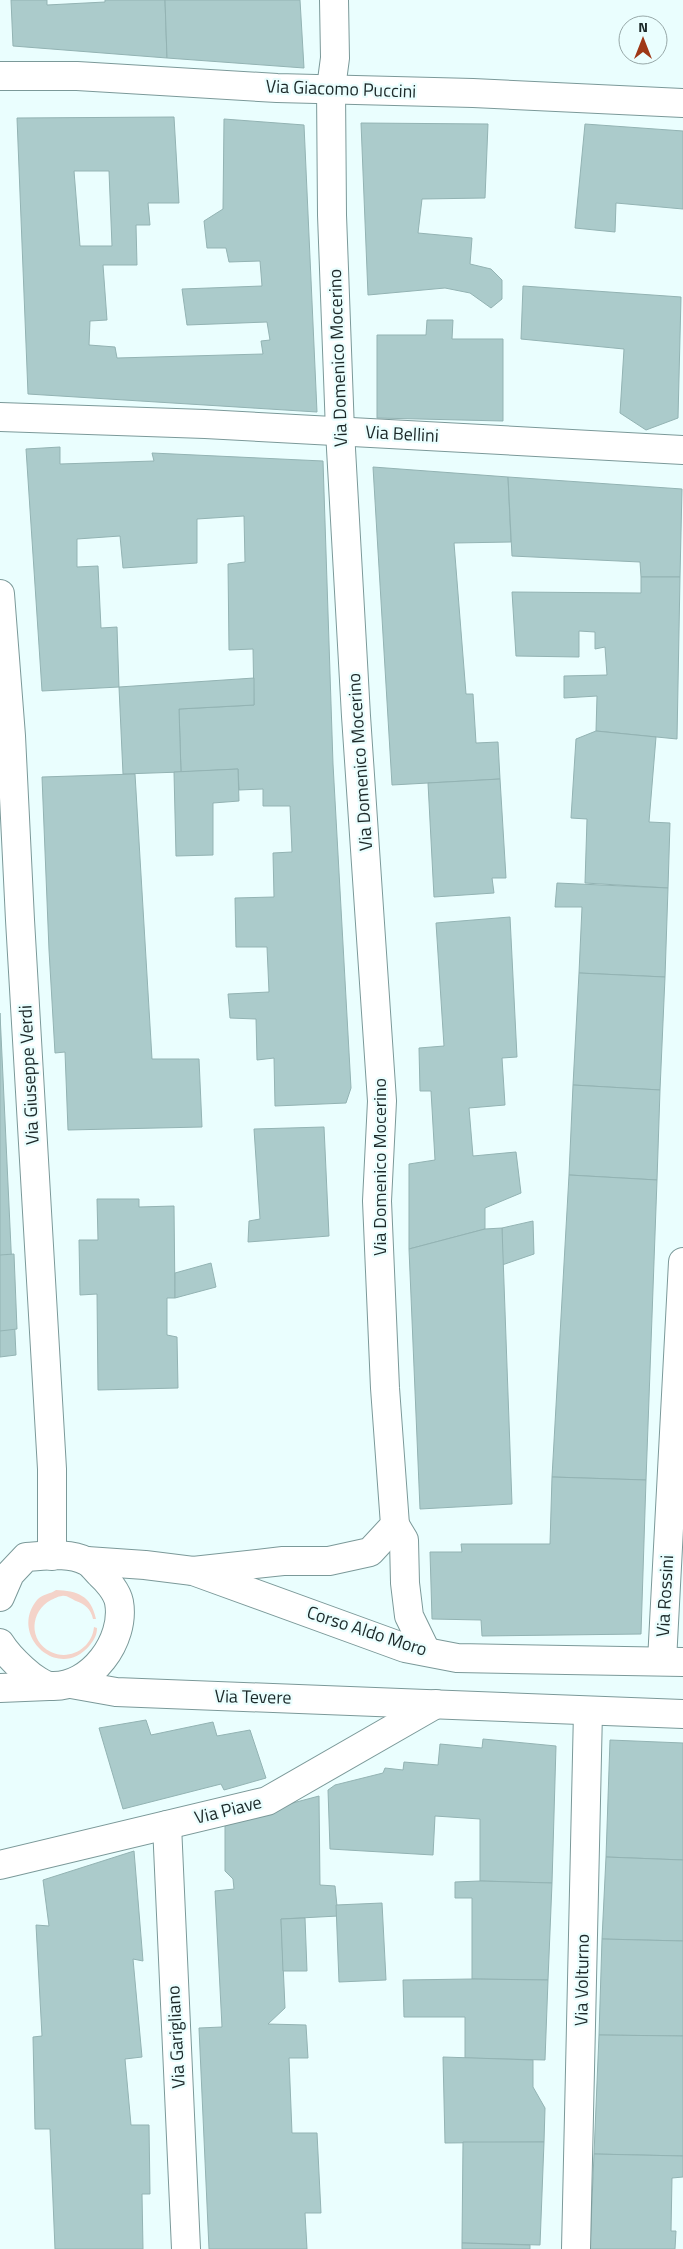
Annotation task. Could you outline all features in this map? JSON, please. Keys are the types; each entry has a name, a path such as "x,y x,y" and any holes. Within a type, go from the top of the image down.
{"street":[{"name":"Via Domenico Mocerino","path":"334,0 335,58 332,88 332,215 340,430 355,696 382,1101 377,1201 385,1388 395,1524 404,1540 408,1616 426,1652"},
{"name":"Via Giacomo Puccini","path":"0,76 77,76 277,88 332,88 683,103"},
{"name":"Via Bellini","path":"0,417 340,430 683,450"},
{"name":"Via Giuseppe Verdi","path":"0,594 11,736 50,1449 26,1556"},
{"name":"Via Rossini","path":"672,1661 683,1262"},
{"path":"193,1571 283,1561 329,1561 370,1552 395,1524"},
{"name":"Corso Aldo Moro","path":"26,1556 68,1555 87,1561 193,1571 405,1648 457,1658 672,1661"},
{"path":"0,1597 10,1574 26,1556"},
{"path":"0,1643 15,1663 60,1685 88,1675 103,1658 112,1642 118,1623 119,1601 106,1580 87,1561"},
{"name":"Via Tevere","path":"0,1688 60,1685 116,1692 436,1704"},
{"path":"436,1704 683,1714"},
{"name":"Via Piave","path":"0,1866 267,1801 436,1704"},
{"name":"Via Volturno","path":"576,2249 588,1711"},
{"name":"Via Garigliano","path":"166,1825 186,2249"}],"shaded area":[{"path":"56,1590 77,1593 82,1596 91,1604 96,1619 93,1619 91,1612 85,1605 66,1596 59,1596 51,1600 39,1611 34,1626 35,1634 38,1641 51,1652 65,1655 79,1651 89,1641 94,1627 97,1628 95,1637 90,1645 78,1655 65,1659 52,1657 41,1650 33,1640 29,1627 30,1614 37,1600 41,1596"}],"building":[{"path":"11,0 47,0 47,5 105,2 105,0 165,0 167,58 13,46"},
{"path":"165,0 300,0 304,68 167,58"},
{"path":"174,117 179,203 148,203 150,225 136,225 137,265 103,265 107,320 90,321 89,345 115,347 117,358 263,354 261,341 270,340 267,322 187,325 182,289 262,286 260,261 229,262 226,248 207,248 204,221 223,209 224,119 304,125 317,412 28,394 17,118","holes":["74,171 109,171 112,246 80,246"]},
{"path":"361,123 488,124 485,198 422,199 418,233 472,238 470,264 491,269 502,280 502,299 491,308 470,293 445,288 368,295"},
{"path":"585,124 683,131 683,209 616,203 615,232 575,228"},
{"path":"523,286 681,297 678,418 646,430 620,413 624,349 521,339"},
{"path":"427,320 453,320 452,339 503,339 503,421 377,418 377,335 426,335"},
{"path":"60,447 60,464 154,461 152,453 323,461 333,764 351,1088 346,1103 275,1106 274,1058 257,1060 256,1019 230,1018 228,994 269,992 267,947 236,947 235,898 274,897 273,853 292,852 290,806 263,806 263,789 239,790 238,769 181,772 179,709 254,705 253,649 229,650 228,564 245,562 244,516 197,519 197,563 123,568 120,536 77,539 77,567 98,566 101,628 117,627 119,687 42,691 26,449"},
{"path":"373,467 508,477 511,542 454,543 466,694 473,694 476,743 498,742 500,779 392,785"},
{"path":"508,477 682,489 680,577 641,577 640,562 512,556"},
{"path":"641,577 680,577 677,739 596,731 597,696 564,698 564,676 607,675 605,647 595,649 595,632 579,631 579,657 516,656 512,592 641,593"},
{"path":"254,678 254,705 179,709 181,772 123,774 119,687"},
{"path":"596,731 656,737 649,822 670,823 668,888 585,883 587,819 571,818 576,739"},
{"path":"238,769 239,801 213,803 213,855 176,856 174,772"},
{"path":"135,774 152,1059 199,1059 202,1127 68,1130 65,1052 55,1053 42,777"},
{"path":"500,779 506,878 492,878 494,893 434,897 428,783"},
{"path":"557,883 668,888 665,977 579,973 582,907 555,907"},
{"path":"510,917 517,1057 502,1058 505,1105 469,1108 473,1156 516,1152 521,1193 485,1208 485,1229 409,1249 409,1164 435,1160 431,1091 420,1091 419,1048 444,1046 436,923"},
{"path":"579,973 665,977 660,1090 573,1085"},
{"path":"0,1013 16,1355 0,1357"},
{"path":"573,1085 660,1090 657,1180 569,1175"},
{"path":"324,1127 329,1236 248,1242 249,1221 260,1219 254,1129"},
{"path":"569,1175 657,1180 646,1480 552,1477"},
{"path":"97,1199 139,1199 139,1207 174,1206 175,1298 167,1298 167,1335 177,1337 178,1388 98,1390 97,1294 80,1295 79,1240 98,1240"},
{"path":"533,1221 534,1254 502,1265 502,1228"},
{"path":"502,1228 512,1504 420,1509 409,1249 485,1229"},
{"path":"14,1254 17,1329 0,1331 0,1255"},
{"path":"211,1263 216,1287 175,1298 175,1273"},
{"path":"552,1477 646,1480 641,1634 482,1636 481,1620 432,1619 430,1552 462,1552 461,1544 550,1544"},
{"path":"146,1720 151,1735 213,1722 217,1736 250,1730 266,1778 224,1790 221,1784 123,1809 99,1728"},
{"path":"483,1739 556,1746 552,1883 480,1881 480,1819 435,1816 433,1855 330,1849 328,1790 335,1785 383,1773 385,1768 403,1770 404,1762 438,1765 440,1744 482,1748"},
{"path":"610,1740 683,1743 683,1860 606,1857"},
{"path":"319,1796 320,1885 335,1886 338,1916 281,1919 285,2008 268,2024 306,2025 308,2058 289,2058 292,2133 317,2133 321,2213 305,2213 307,2249 209,2249 199,2028 222,2027 215,1891 234,1889 233,1879 225,1871 225,1821"},
{"path":"134,1851 143,1961 133,1959 142,2057 125,2059 131,2125 149,2125 150,2194 142,2194 143,2249 55,2249 50,2129 35,2129 33,2037 42,2036 36,1925 49,1926 43,1880"},
{"path":"606,1857 683,1860 683,1941 602,1939"},
{"path":"455,1882 552,1883 548,1980 472,1979 472,1898 455,1898"},
{"path":"382,1903 386,1980 339,1982 336,1905"},
{"path":"305,1918 307,1971 283,1971 281,1919"},
{"path":"602,1939 683,1941 683,2036 599,2035"},
{"path":"403,1980 548,1980 545,2060 465,2058 465,2017 404,2017"},
{"path":"599,2035 683,2036 683,2156 594,2154"},
{"path":"443,2057 533,2060 533,2087 545,2108 544,2142 445,2143"},
{"path":"463,2142 544,2142 540,2245 462,2243"},
{"path":"594,2154 683,2156 683,2177 672,2178 671,2231 676,2231 675,2249 590,2249"},
{"path":"462,2243 530,2245 530,2249 462,2249"}]}
